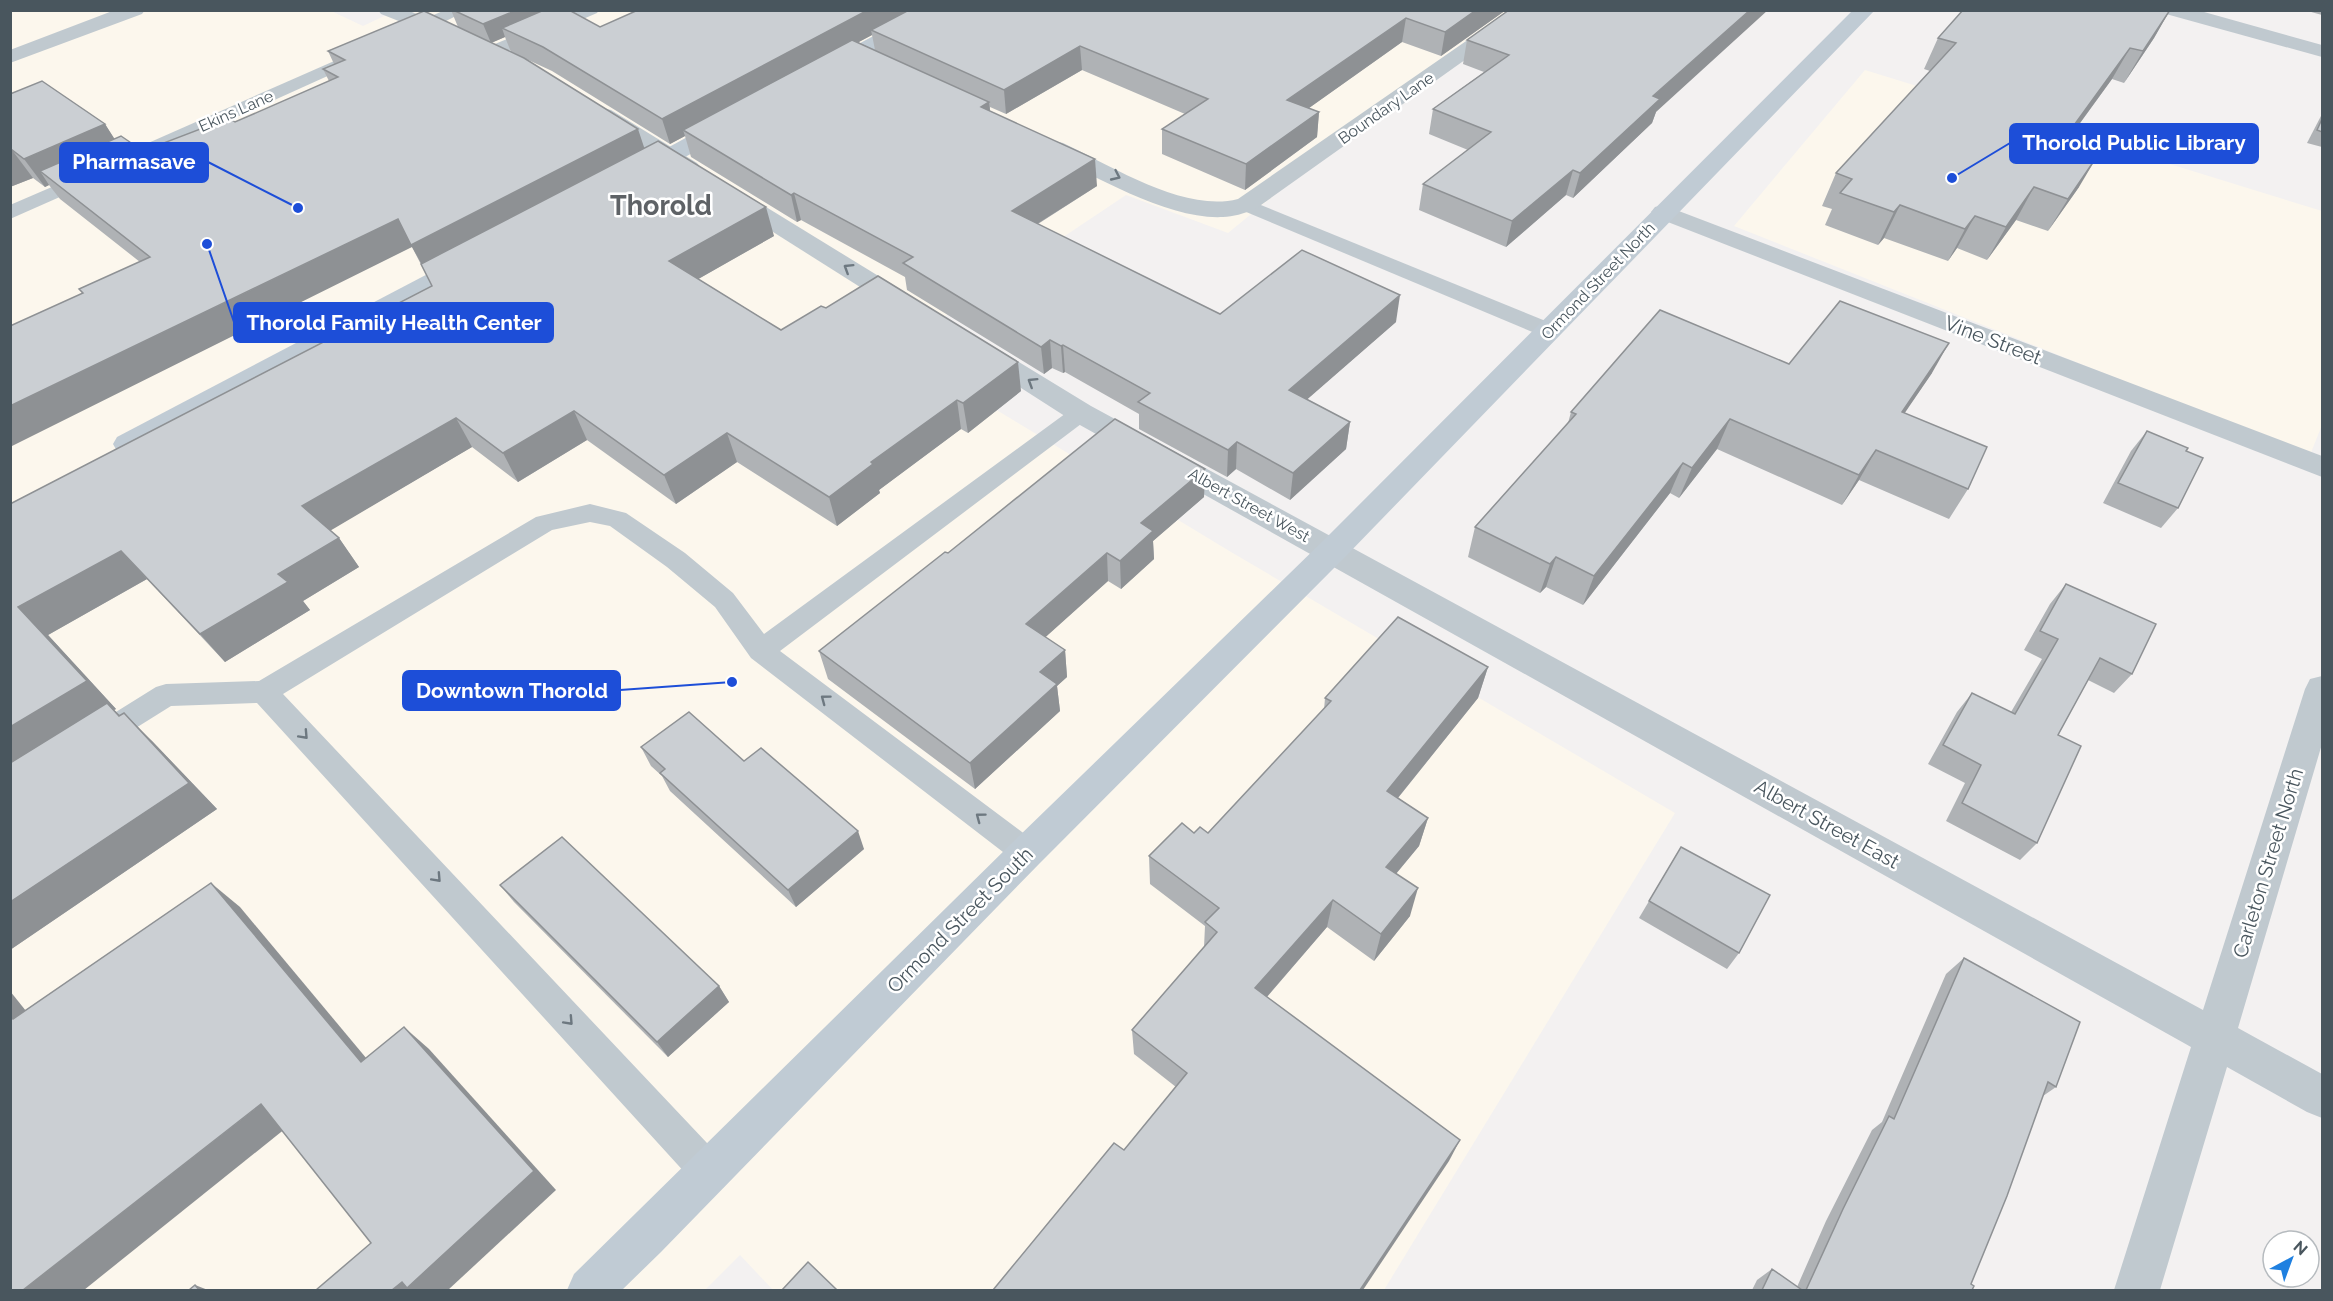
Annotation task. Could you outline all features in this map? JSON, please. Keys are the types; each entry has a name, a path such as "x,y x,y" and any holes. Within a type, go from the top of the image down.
{"main road":[{"path":"813,77 938,10"},
{"name":"Ormond Street North","path":"1332,551 1550,331 1663,212 1865,10"},
{"path":"618,184 741,117"},
{"path":"105,456 492,250"},
{"name":"Ormond Street South","path":"590,1290 711,1174 1027,853 1332,551"}],"street":[{"path":"10,57 135,10"},
{"path":"388,10 428,24 511,63"},
{"name":"Boundary Lane","path":"1246,205 1525,10"},
{"path":"2173,10 2322,51"},
{"path":"853,54 874,64"},
{"path":"582,102 930,319"},
{"path":"1033,138 1171,201 1198,208 1223,210 1246,205"},
{"name":"Vine Street","path":"1663,212 2322,468"},
{"name":"Albert Street West","path":"960,338 1081,413 1332,551"},
{"name":"Albert Street East","path":"1332,551 2322,1097"},
{"name":"Carleton Street North","path":"2137,1290 2322,689"}],"lane":[{"path":"396,39 460,10"},
{"path":"489,53 591,10"},
{"name":"Ekins Lane","path":"10,213 375,48"},
{"path":"1246,205 1550,331"},
{"path":"761,651 1081,413"},
{"path":"78,749 166,695 264,692 545,523 590,513 617,519 676,560 724,600 761,651 1027,853"},
{"path":"264,692 711,1174"}],"shaded area":[{"path":"329,10 363,26 397,10 1509,11 1434,64 1228,233 1126,195 896,349 1231,552 1675,813 1384,1290 773,1290 740,1255 705,1290 11,1290 10,11"},
{"path":"1865,70 2322,211 2322,425 2310,455 1734,226"}],"building":[{"path":"453,10 517,10 483,24"},
{"path":"544,10 569,10 600,27 638,10 868,10 662,119 543,47 502,28"},
{"path":"909,10 1476,10 1445,32 1406,18 1287,100 1319,112 1246,164 1162,129 1208,99 1080,46 1004,90 871,30"},
{"path":"1509,10 1750,10 1653,96 1660,99 1580,173 1573,170 1512,221 1423,184 1491,132 1433,109 1509,55 1467,40"},
{"path":"1963,10 2170,10 2143,51 2130,48 2061,143 2098,155 2068,199 2034,187 2006,227 1975,216 1965,229 1900,205 1894,212 1840,193 1852,179 1836,173 1956,43 1938,38"},
{"path":"424,11 524,58 638,129 411,245 398,219 10,406 10,326 83,293 79,289 150,257 40,171 121,136 143,151 229,118 235,122 338,77 323,69 345,60 328,51"},
{"path":"852,40 989,102 981,107 1095,159 1012,211 1220,314 1302,250 1400,295 1289,390 1350,422 1293,473 1237,442 1228,450 1138,402 1150,393 1063,345 1050,340 1041,347 903,263 913,257 794,193 791,195 683,130"},
{"path":"42,81 105,124 24,159 12,150 10,151 10,94"},
{"path":"2322,119 2322,132 2317,130"},
{"path":"658,141 766,207 669,261 781,330 821,306 826,308 878,276 1018,362 963,403 957,400 871,462 873,464 829,497 727,433 664,475 574,411 503,453 456,418 302,506 339,538 278,574 288,582 200,634 121,551 18,607 87,681 10,727 10,504 432,286 421,264"},
{"path":"1840,301 1949,343 1902,412 1987,447 1968,489 1876,450 1859,475 1730,419 1692,468 1683,463 1594,576 1556,557 1550,564 1475,527 1576,414 1571,412 1660,310 1789,364"},
{"path":"1115,419 1205,469 1141,523 1153,531 1120,561 1107,553 1026,624 1065,650 1040,672 1057,684 970,763 819,651 945,552 948,553"},
{"path":"2147,431 2188,448 2186,451 2203,458 2178,508 2118,483"},
{"path":"2066,584 2156,624 2132,674 2100,658 2058,735 2081,746 2037,843 1962,803 1981,765 1943,745 1972,693 2015,714 2058,639 2040,631"},
{"path":"1398,617 1488,667 1387,791 1428,818 1386,867 1418,888 1381,934 1333,900 1255,988 1460,1140 1360,1290 993,1290 1114,1143 1124,1150 1187,1073 1132,1030 1217,932 1205,922 1219,908 1149,856 1182,823 1194,833 1200,827 1208,833 1331,701 1325,698"},
{"path":"107,703 119,716 124,713 189,783 10,902 10,763"},
{"path":"689,712 744,761 761,748 858,831 788,890 660,773 665,769 641,747"},
{"path":"562,837 719,986 657,1042 500,885"},
{"path":"1681,847 1770,895 1739,953 1649,901"},
{"path":"211,883 361,1062 404,1027 534,1171 407,1288 402,1282 392,1290 316,1290 371,1243 261,1104 23,1290 10,1290 10,1016 13,1019"},
{"path":"1964,958 2080,1022 2056,1087 2048,1082 2007,1196 1971,1284 1974,1286 1972,1290 1806,1290 1889,1116 1894,1119"},
{"path":"808,1262 837,1290 782,1290"},
{"path":"1772,1269 1802,1290 1762,1290"},
{"path":"195,1285 199,1290 189,1290"}],"place":[{"name":"Thorold Public Library","path":"1952,178"},
{"name":"Pharmasave","path":"298,208"},
{"name":"Thorold Family Health Center","path":"207,244"},
{"name":"Downtown Thorold","path":"732,682"}],"district":[{"name":"Thorold","path":"661,205"}]}
